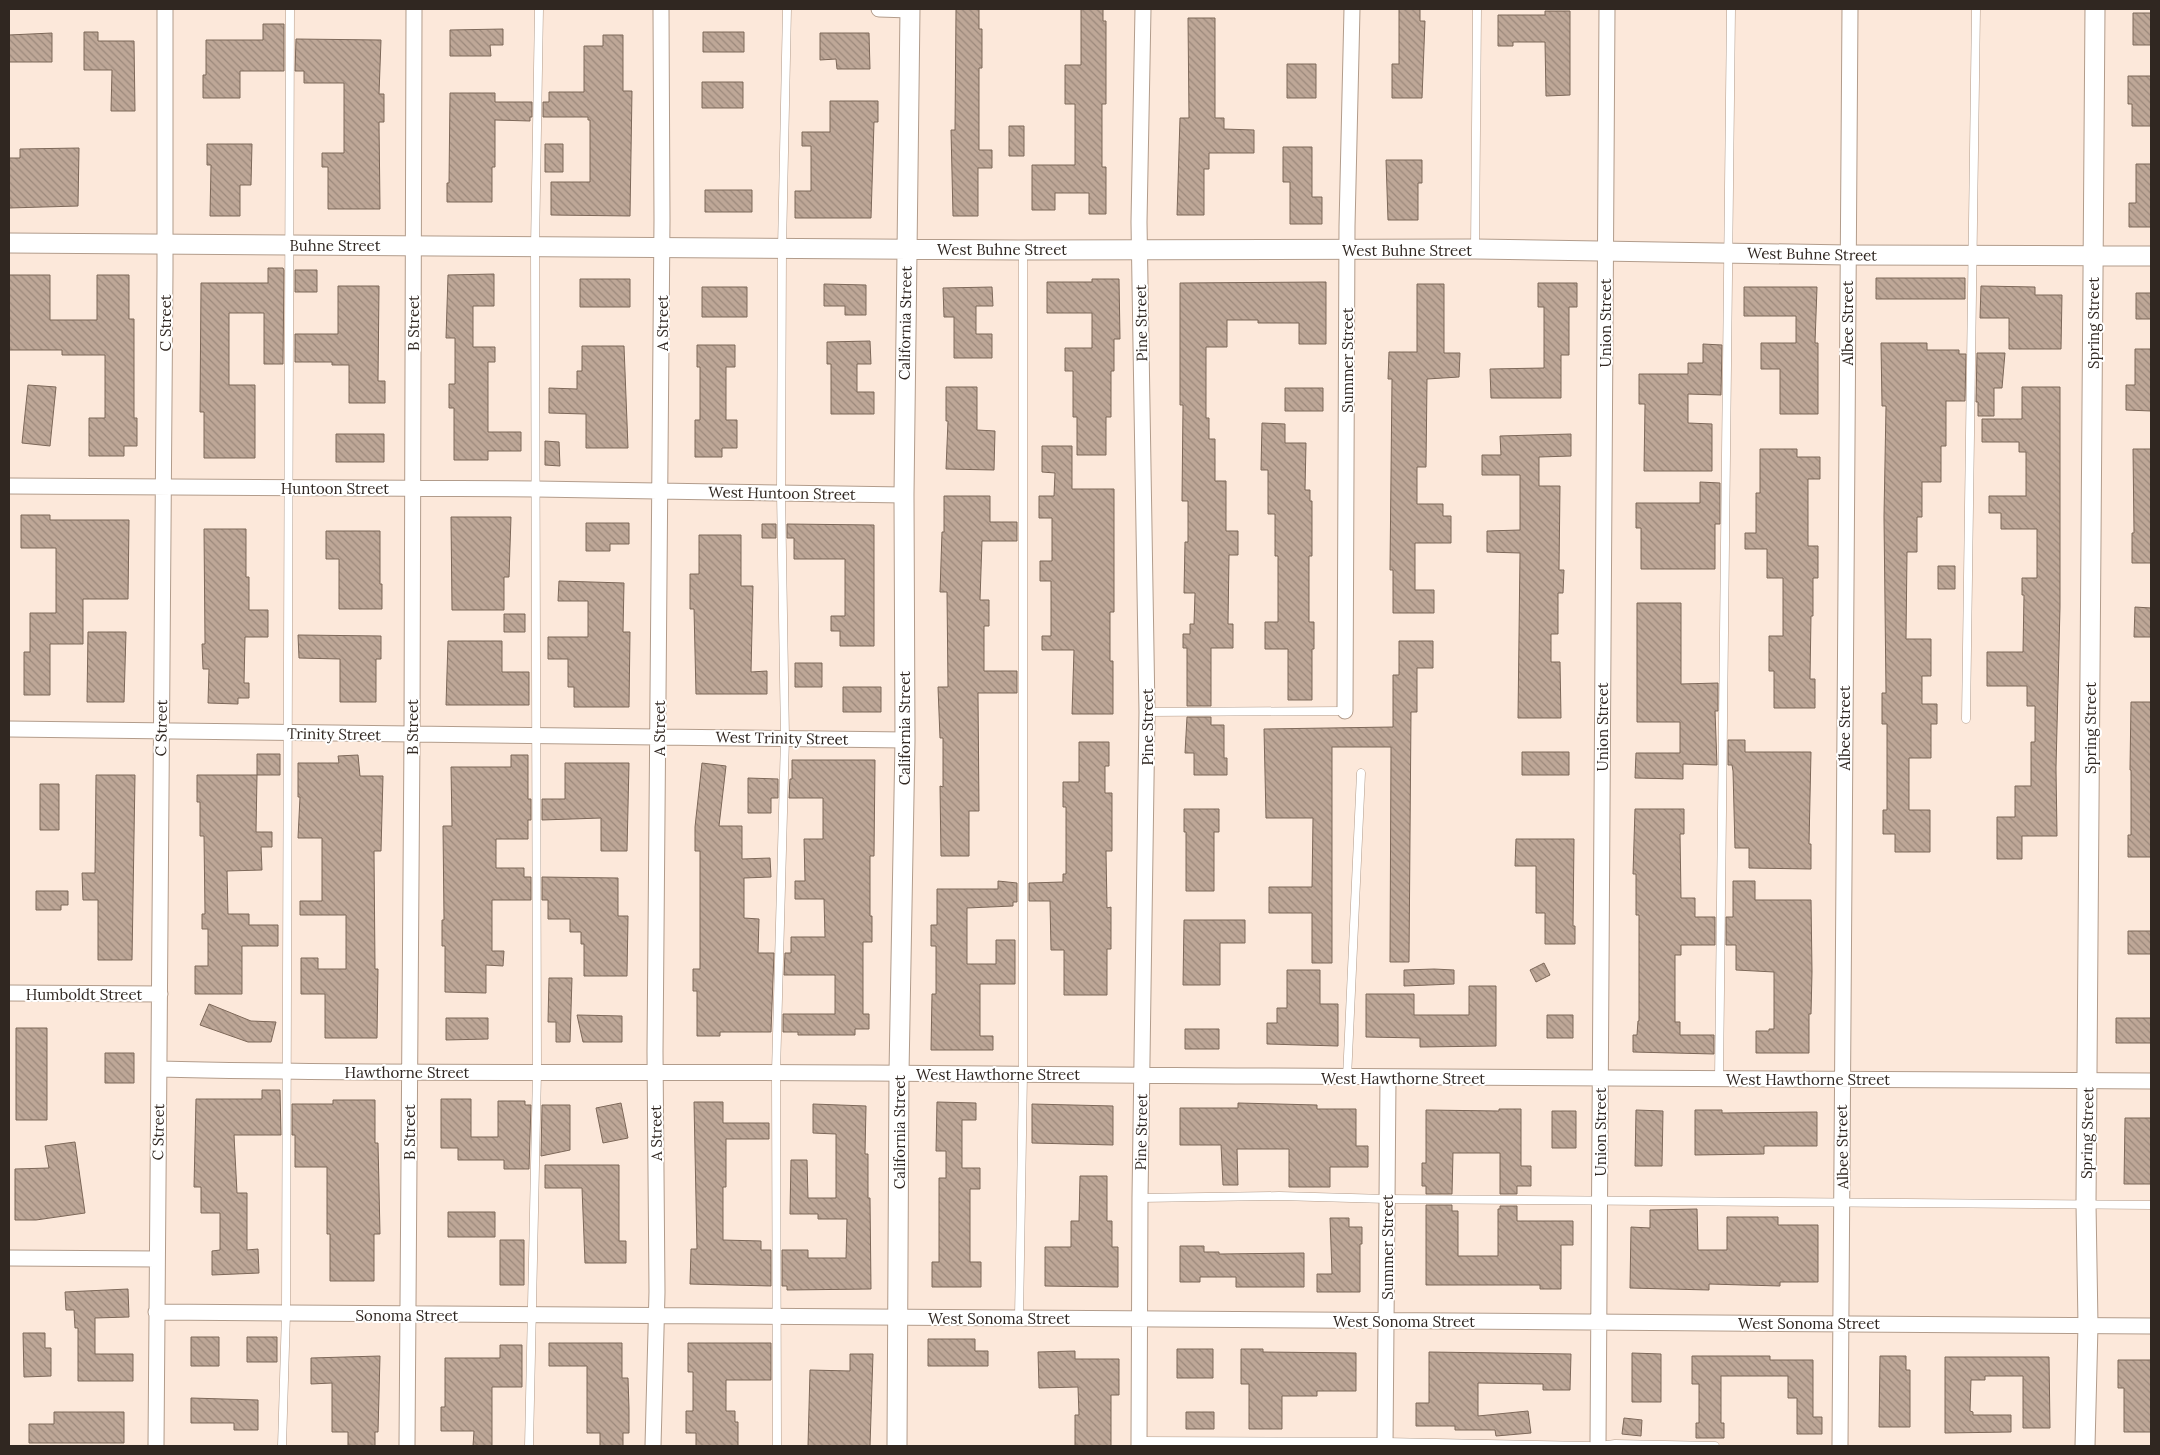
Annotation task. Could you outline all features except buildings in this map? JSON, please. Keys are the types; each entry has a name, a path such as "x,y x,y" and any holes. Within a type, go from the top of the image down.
{"street":[{"name":"C Street","path":"156,1446 164,487 165,9"},
{"name":"B Street","path":"406,1446 412,735 414,9"},
{"name":"A Street","path":"653,1446 657,1315 655,1072 661,492 661,9"},
{"path":"879,9 910,9"},
{"name":"California Street","path":"897,1446 899,1073 904,740 906,249 910,9"},
{"name":"Pine Street","path":"1139,1444 1140,1198 1147,712 1140,250 1143,9"},
{"name":"Summer Street","path":"1345,711 1348,250 1352,9"},
{"name":"Union Street","path":"1598,1446 1607,9"},
{"name":"Albee Street","path":"1840,1446 1841,1080 1850,9"},
{"name":"Spring Street","path":"2085,1446 2088,1326 2086,1204 2095,9"},
{"name":"Buhne Street","path":"9,243 662,248"},
{"name":"West Buhne Street","path":"662,248 1023,250 1475,249 1848,255 2151,256"},
{"name":"Huntoon Street","path":"9,486 536,489 661,492"},
{"name":"West Huntoon Street","path":"661,492 904,494"},
{"name":"Trinity Street","path":"9,729 161,730 289,734 659,736"},
{"name":"West Trinity Street","path":"659,736 904,740"},
{"name":"Humboldt Street","path":"9,993 160,994"},
{"name":"Hawthorne Street","path":"159,1069 409,1073 655,1072"},
{"name":"West Hawthorne Street","path":"655,1072 1347,1078 2151,1081"},
{"name":"Summer Street","path":"1385,1444 1388,1078"},
{"path":"9,1258 157,1259"},
{"name":"Sonoma Street","path":"156,1312 533,1316 657,1315"},
{"name":"West Sonoma Street","path":"657,1315 2151,1326"}],"lane":[{"path":"282,1446 286,1313 289,734 287,488 290,9"},
{"path":"529,1446 537,1072 535,247 539,9"},
{"path":"777,1446 776,1072 785,738 781,493 782,248 787,9"},
{"path":"1475,249 1477,9"},
{"path":"1719,1079 1731,9"},
{"path":"1966,719 1971,255 1976,9"},
{"path":"1019,1318 1023,1074 1023,250"},
{"path":"1147,712 1345,711"},
{"path":"1347,1078 1361,773"},
{"path":"1140,1198 1279,1196 1387,1199 2151,1205"},
{"path":"1139,1444 1589,1446"},
{"path":"1598,1446 1615,1444 1715,1446"}]}
